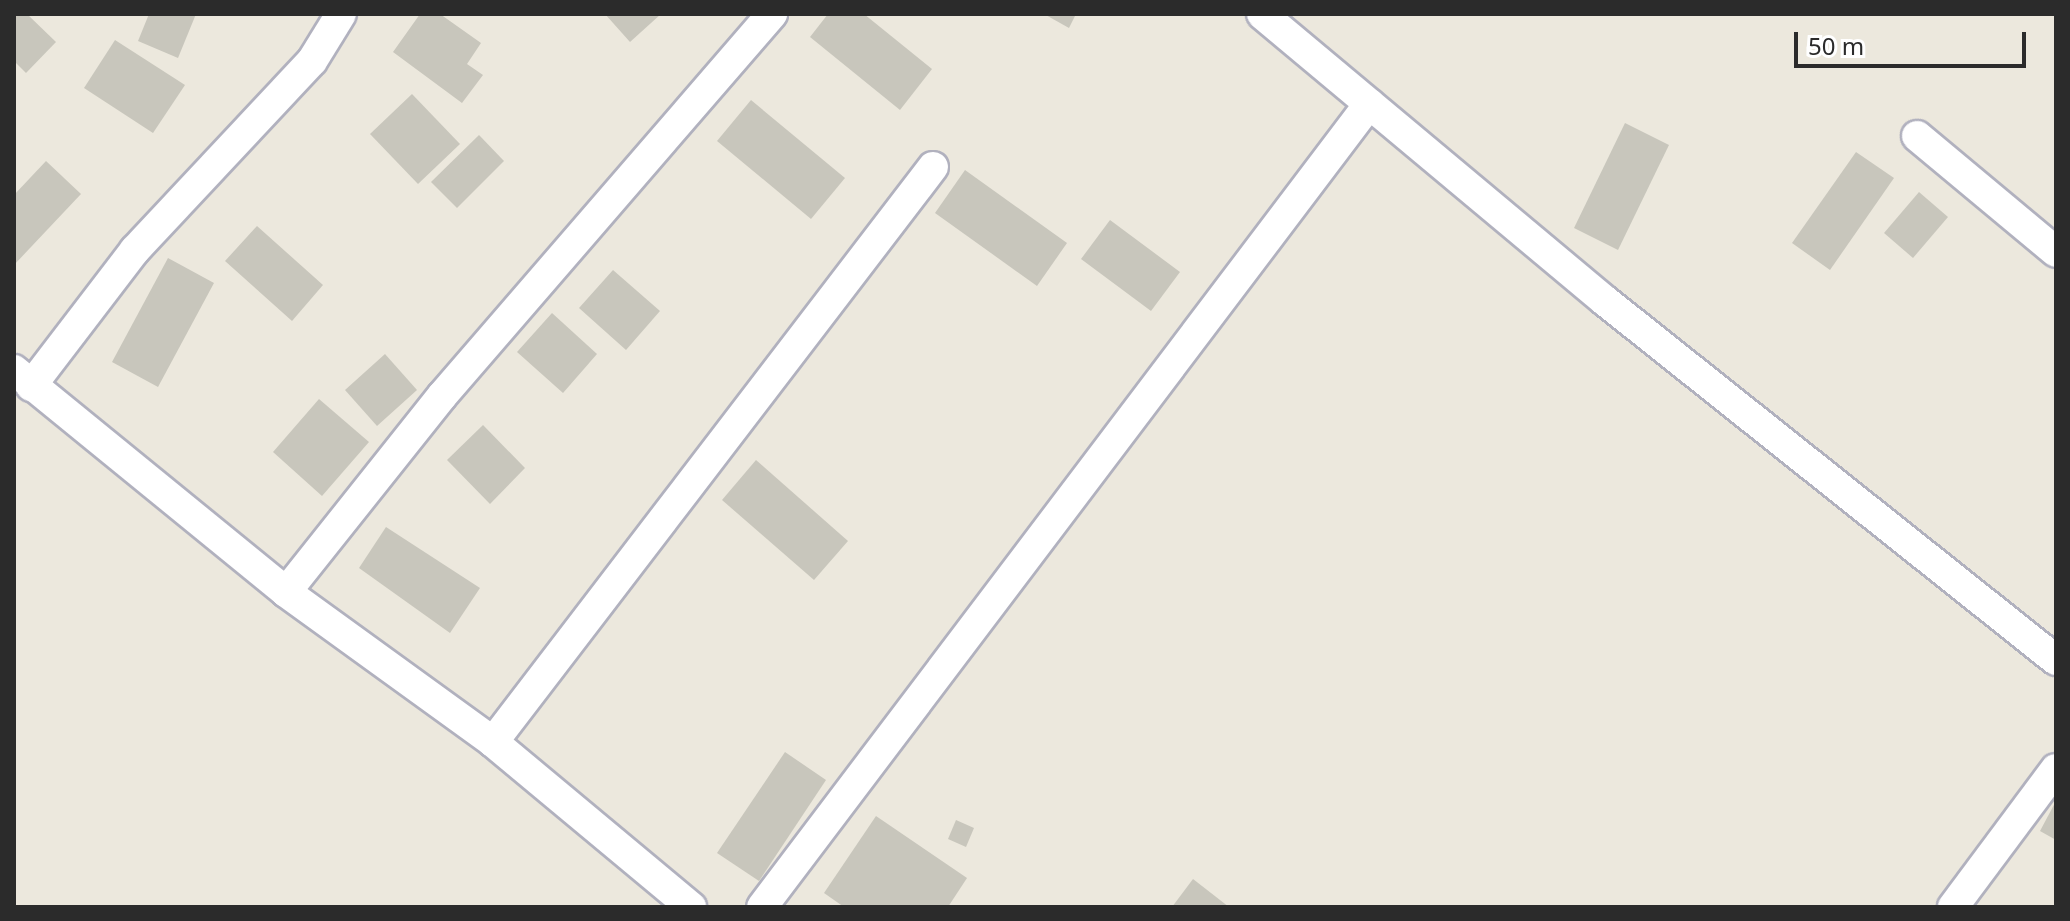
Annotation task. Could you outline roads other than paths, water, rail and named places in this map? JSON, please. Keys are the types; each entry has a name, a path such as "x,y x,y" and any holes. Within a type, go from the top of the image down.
{"street":[{"path":"341,14 312,61 135,250 22,378 286,592 493,742 691,907"},
{"path":"286,592 442,396 772,14"},
{"path":"1262,14 2056,660"},
{"path":"762,907 1369,104"},
{"path":"1917,136 2056,252"},
{"path":"493,742 933,167"},
{"path":"1953,907 2056,769"}]}
